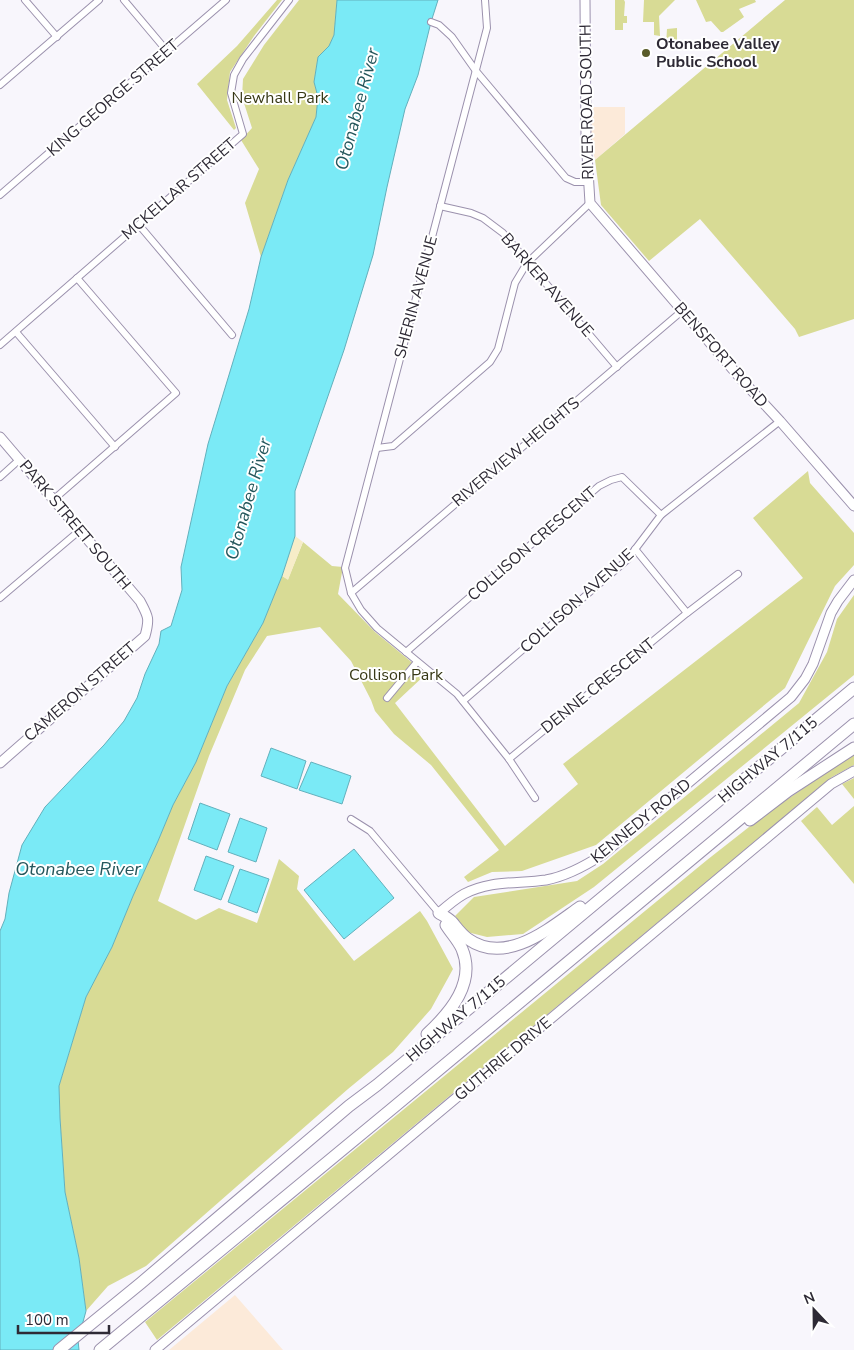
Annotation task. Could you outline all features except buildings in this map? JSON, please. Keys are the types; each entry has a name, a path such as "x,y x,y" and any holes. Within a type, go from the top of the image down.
{"highway":[{"name":"HIGHWAY 7/115","path":"59,1350 141,1283 349,1106 377,1085 854,688"},
{"name":"HIGHWAY 7/115","path":"100,1350 854,724"},
{"path":"706,847 732,834 788,791 854,748"},
{"path":"439,913 448,918 468,940 476,944 499,948 522,944 552,927 670,841"},
{"path":"349,1106 439,1023 461,993 465,983 467,966 461,948 439,913"}],"street":[{"path":"25,0 57,37"},
{"path":"0,85 99,0"},
{"path":"124,0 167,51"},
{"name":"KING GEORGE STREET","path":"0,195 226,0"},
{"name":"MCKELLAR STREET","path":"0,345 243,134 231,93 234,76 244,59 289,0"},
{"name":"SHERIN AVENUE","path":"351,593 346,568 487,28 485,0"},
{"name":"RIVER ROAD SOUTH","path":"585,0 586,138 590,203"},
{"path":"431,22 439,25 452,36 476,71 566,178 575,182 589,182"},
{"path":"377,448 393,446 490,362 498,349 516,283 527,262 590,203"},
{"name":"BENSFORT ROAD","path":"590,203 740,379 854,505"},
{"name":"BARKER AVENUE","path":"440,206 471,213 483,218 503,233 617,366"},
{"path":"139,225 232,335"},
{"path":"53,500 176,393 77,278"},
{"name":"RIVERVIEW HEIGHTS","path":"351,593 682,311"},
{"path":"16,332 115,447"},
{"name":"COLLISON AVENUE","path":"463,701 627,560 661,515 780,421"},
{"name":"PARK STREET SOUTH","path":"0,437 140,601 148,615"},
{"path":"0,477 19,460"},
{"name":"COLLISON CRESCENT","path":"406,652 600,486 611,480 622,477 661,515"},
{"path":"0,598 79,530"},
{"path":"635,549 687,613"},
{"name":"DENNE CRESCENT","path":"510,759 687,613 738,574"},
{"name":"KENNEDY ROAD","path":"439,913 455,900 472,890 494,884 546,880 562,876 585,866 602,855 792,697 805,680 813,664 831,613 854,580"},
{"path":"351,593 361,610 377,628 457,694 510,759 535,798"},
{"name":"CAMERON STREET","path":"0,763 145,636 148,615"},
{"path":"387,698 417,662"},
{"name":"GUTHRIE DRIVE","path":"155,1350 832,784 854,771"},
{"path":"351,819 370,831 439,913"}],"shaded area":[{"path":"592,107 625,107 625,134 595,160 591,143"},
{"path":"235,1295 283,1350 169,1350"}],"green space":[{"path":"277,0 282,0 254,36 230,72 227,100 236,128 234,130 197,84 237,46"},
{"name":"Newhall Park","path":"299,0 337,0 334,35 329,46 318,57 314,82 318,97 316,117 288,180 261,257 245,203 259,169 241,140 252,128 242,97 243,79 264,45"},
{"path":"615,0 624,0 625,2 624,16 627,16 627,23 623,23 623,30 615,30"},
{"path":"644,0 675,0 659,16 660,36 654,35 654,22 643,22"},
{"path":"696,0 755,0 756,2 739,9 744,17 721,32 711,21 706,22"},
{"path":"785,0 854,0 854,319 799,337 795,329 700,219 649,261 601,205 595,160"},
{"path":"677,28 679,45 666,45 667,29"},
{"name":"Collison Park","path":"808,471 810,483 854,533 854,565 835,586 785,688 596,845 522,871 492,872 468,882 464,877 499,850 431,765 394,734 375,711 351,661 320,627 267,636 245,670 209,756 158,901 196,920 219,908 257,923 279,859 299,876 297,889 354,961 420,911 453,969 431,1009 393,1052 348,1089 146,1266 108,1286 86,1311 79,1258 65,1192 59,1086 86,997 112,947 173,805 196,762 227,686 263,623 282,576 288,579 303,542 332,566 343,567 338,594 375,632 426,674 395,703 505,846 578,784 563,764 803,578 753,518"},
{"path":"854,595 854,675 594,887 523,934 487,937 467,932 455,916 474,897 577,881 603,864 799,703 827,652 837,619"},
{"path":"854,754 854,765 832,777 157,1340 145,1322 707,860 767,813"},
{"path":"854,778 854,799 842,784"},
{"path":"854,806 854,884 801,821 817,807 832,825"}],"sand":[{"path":"295,536 303,542 288,580 282,576"}],"water":[{"name":"Otonabee River","path":"337,0 438,0 418,75 405,109 373,255 344,350 295,491 295,536 282,576 263,623 227,686 196,762 173,805 112,947 86,997 59,1086 65,1192 79,1258 86,1311 78,1340 79,1350 0,1350 0,931 5,919 9,893 22,845 45,807 104,745 124,721 137,698 145,674 159,644 161,631 171,626 182,590 181,567 208,444 249,309 261,257 288,180 316,117 318,97 314,82 318,57 329,46 334,35"},
{"path":"271,748 306,761 297,789 261,776"},
{"path":"311,762 351,776 342,804 299,790"},
{"path":"200,803 230,814 217,850 188,839"},
{"path":"240,818 267,828 256,862 228,852"},
{"path":"354,849 394,898 344,939 304,890"},
{"path":"206,856 234,866 221,900 194,890"},
{"path":"240,869 269,879 257,913 228,902"}],"place":[{"name":"Otonabee Valley Public School","path":"646,53"}]}
